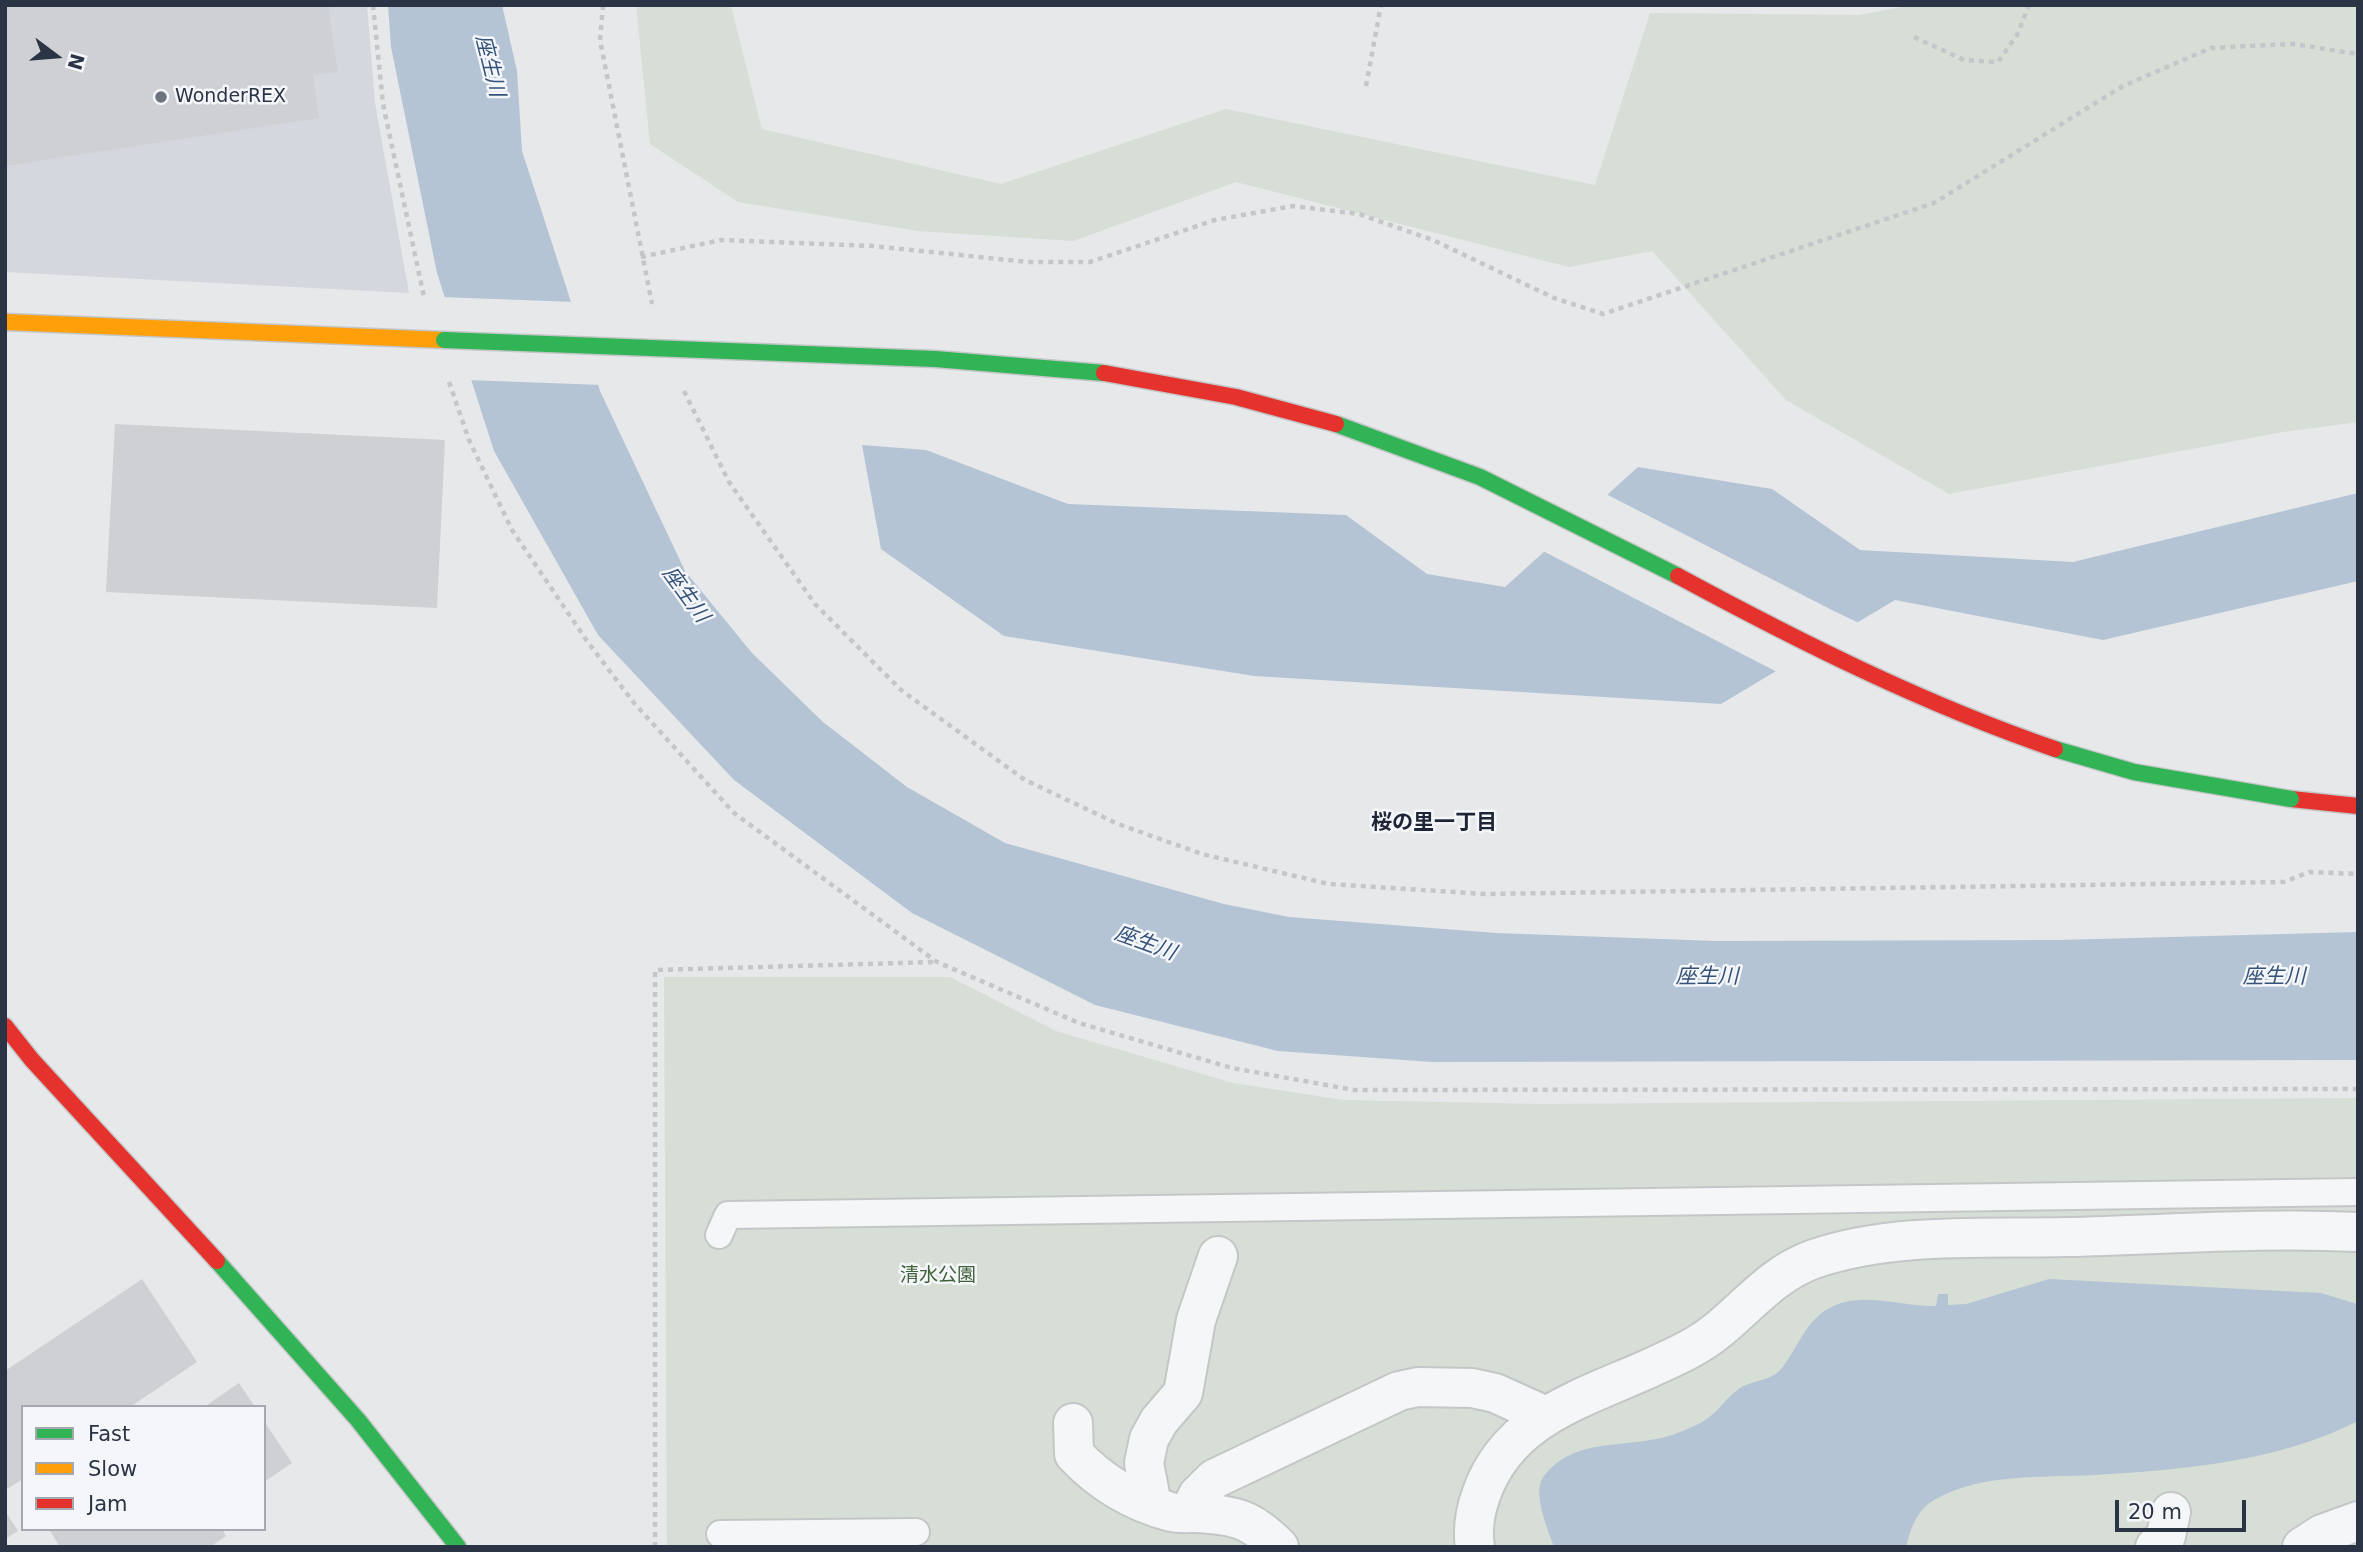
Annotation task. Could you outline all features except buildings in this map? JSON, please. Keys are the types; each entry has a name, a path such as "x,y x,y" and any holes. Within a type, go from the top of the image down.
{"street":[{"path":"5,322 638,345 1035,365 1122,375 1215,391 1309,416 1423,453 1518,495 1871,675 2013,735 2084,759 2160,777 2291,799 2358,806"},
{"path":"5,1026 32,1060 333,1390 402,1472 458,1547"},
{"path":"1475,1547 1473,1534 1477,1506 1487,1477 1504,1451 1525,1429 1546,1416 1687,1352 1717,1331 1788,1269 1816,1258 1917,1241 2358,1232"},
{"path":"1152,1505 1144,1463 1149,1439 1159,1421 1183,1393 1196,1321 1218,1256"},
{"path":"1196,1524 1198,1494 1214,1479 1399,1391 1440,1386 1472,1388 1495,1393 1546,1416"},
{"path":"1073,1423 1074,1454 1108,1484 1196,1524 1244,1518 1279,1547"},
{"path":"2155,1547 2166,1536 2171,1512"},
{"path":"2302,1547 2322,1534 2358,1521"}],"lane":[{"path":"719,1235 729,1214 2358,1192"},
{"path":"720,1534 916,1532"}],"path":[{"path":"373,5 383,104 425,303"},
{"path":"603,5 600,40 653,308"},
{"path":"1366,86 1381,5"},
{"path":"1914,37 1964,60 1998,62 2017,35 2029,5"},
{"path":"641,257 721,240 873,246 1028,262 1090,262 1215,220 1293,206 1359,214 1433,240 1554,298 1603,314 1934,203 2123,86 2211,48 2293,44 2358,54"},
{"path":"445,371 469,440 512,530 587,641 634,703 734,813 937,962 1079,1023 1232,1068 1354,1090 2358,1089"},
{"path":"680,383 729,482 815,604 901,690 1025,780 1118,824 1202,854 1329,884 1485,894 2067,887 2284,882 2309,872 2358,874"},
{"path":"655,1547 654,970 937,962"}],"shaded area":[{"path":"5,5 367,5 375,103 409,293 5,272"}],"green space":[{"path":"636,5 731,5 762,129 1001,184 1226,109 1595,185 1650,13 1859,15 1913,5 2358,5 2358,422 2283,432 1949,494 1786,400 1652,251 1569,267 1236,182 1073,241 918,231 738,202 650,144"},
{"name":"清水公園","path":"664,977 950,977 1056,1031 1233,1083 1343,1100 1541,1104 2358,1098 2358,1547 667,1547"}],"water":[{"name":"座生川","path":"388,5 502,5 517,71 522,151 600,391 685,571 752,653 823,722 907,787 1005,843 1224,904 1289,917 1496,933 1716,941 2059,940 2358,932 2358,1060 1432,1062 1278,1051 1095,1005 912,913 734,780 598,635 494,451 437,273 391,47"},
{"path":"862,445 926,450 1068,504 1346,515 1427,574 1505,587 1638,467 1772,489 1860,550 2073,562 2358,493 2358,581 2103,640 1895,600 1721,704 1254,676 1004,636 881,549"},
{"path":"2049,1279 2321,1293 2354,1303 2358,1305 2358,1421 2295,1446 2228,1462 2126,1473 2013,1478 1972,1485 1929,1503 1919,1513 1906,1547 1554,1547 1542,1511 1539,1491 1544,1476 1555,1464 1581,1451 1661,1438 1703,1422 1740,1388 1778,1372 1806,1330 1820,1314 1830,1308 1841,1303 1864,1300 1936,1306 1938,1294 1948,1294 1948,1305 1966,1304"}],"pier":[{"path":"441,297 575,302 602,385 467,380"},
{"path":"1604,493 1861,624 1779,673 1541,550"}],"traffic: fast":[{"path":"444,340 935,359 1104,373"},
{"path":"1336,424 1480,477 1678,576"},
{"path":"2055,749 2134,772 2291,799"},
{"path":"217,1261 358,1420 458,1547"}],"traffic: slow":[{"path":"5,322 444,340"}],"traffic: jam":[{"path":"1104,373 1236,397 1336,424"},
{"path":"1678,576 1770,625 1910,692 2055,749"},
{"path":"2291,799 2358,806"},
{"path":"5,1026 32,1060 217,1261"}],"place":[{"name":"WonderREX","path":"161,97"}],"district":[{"name":"桜の里一丁目","path":"1434,824"}]}
